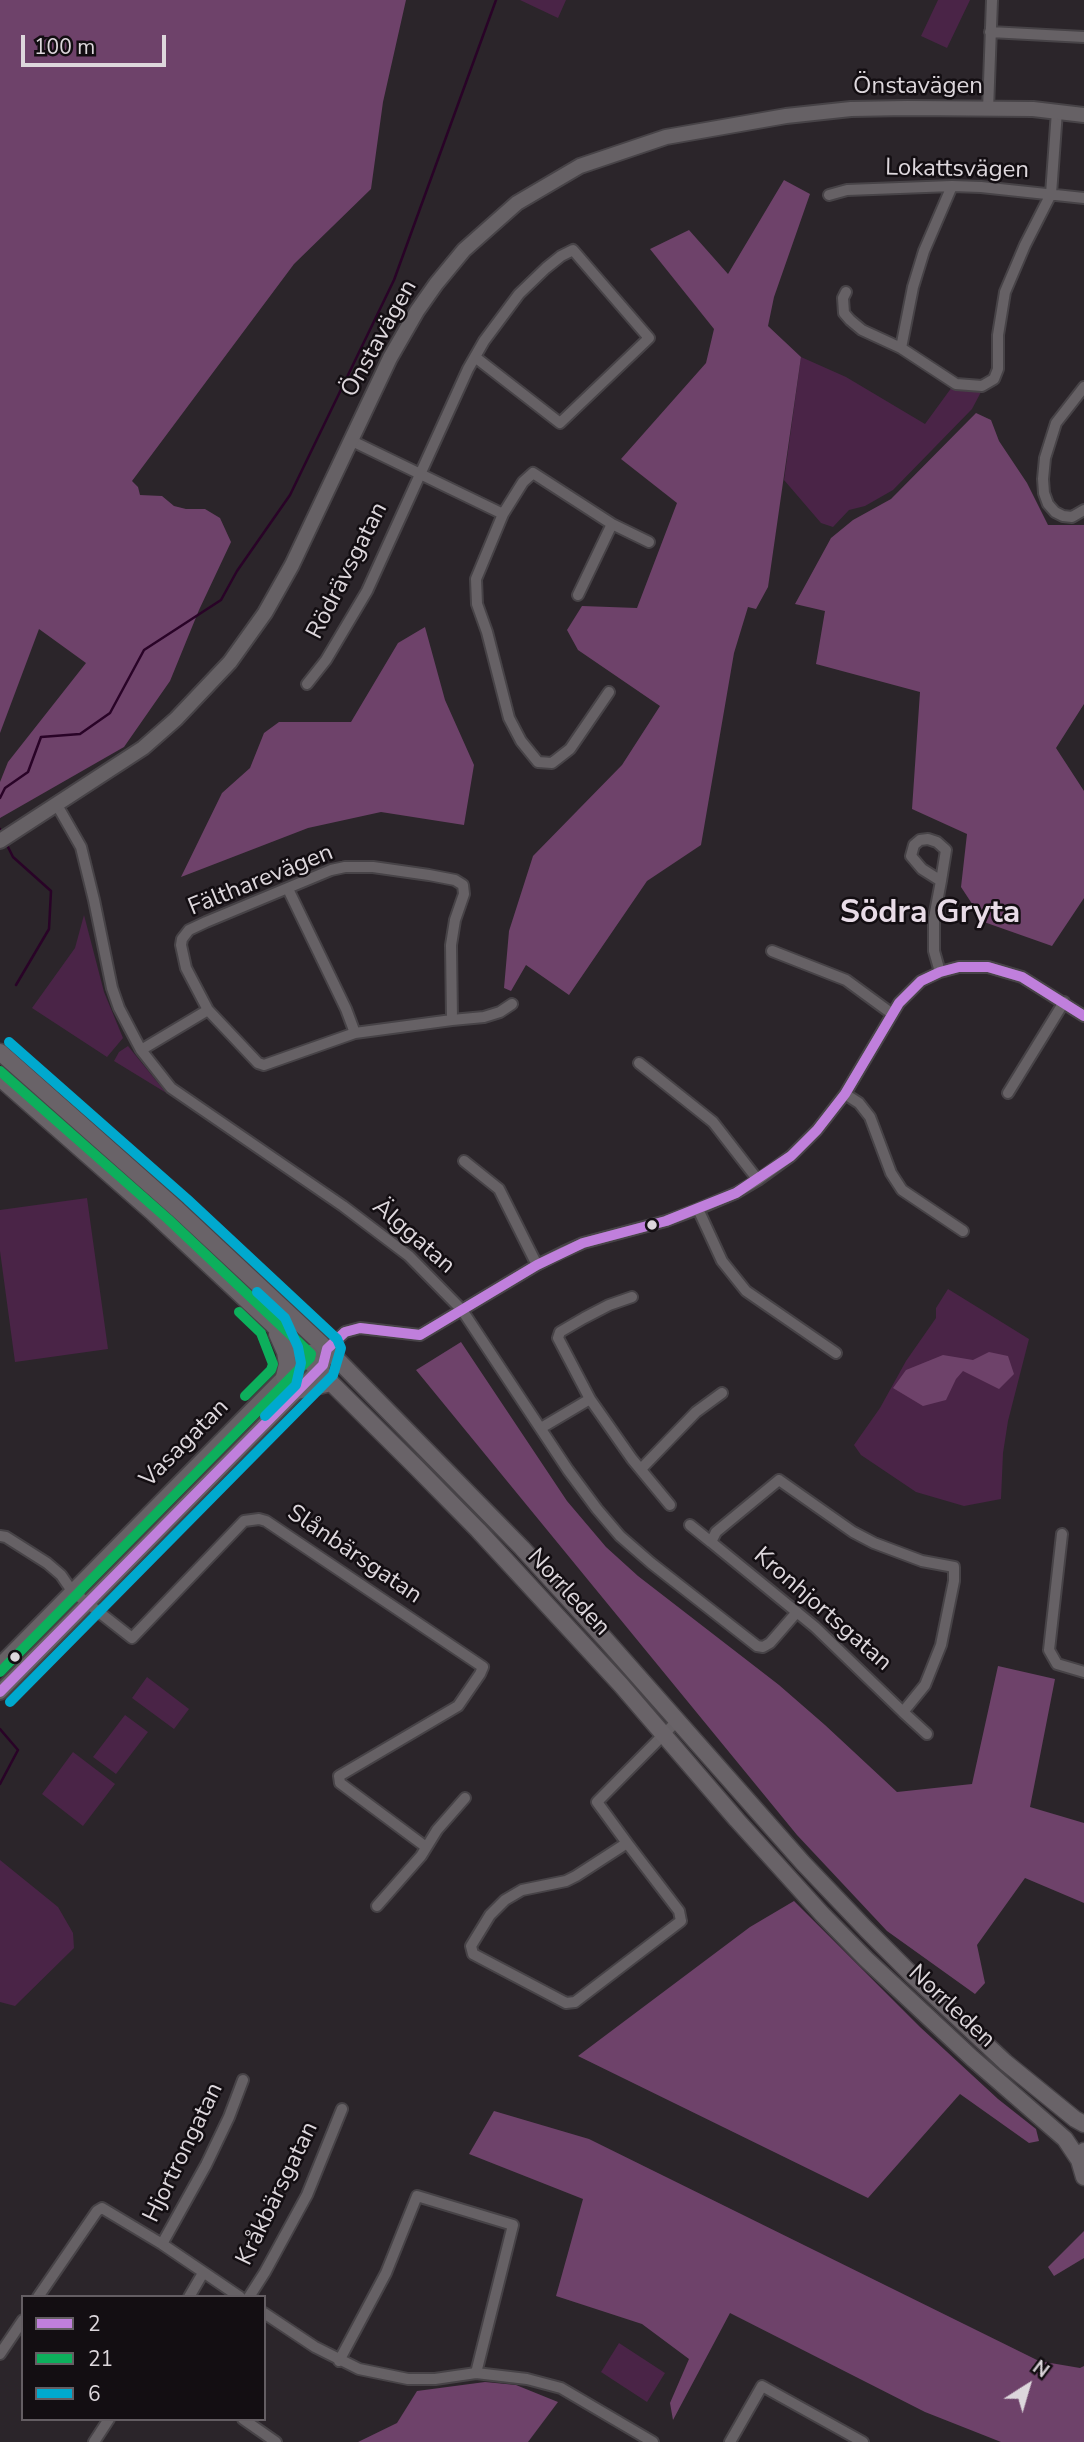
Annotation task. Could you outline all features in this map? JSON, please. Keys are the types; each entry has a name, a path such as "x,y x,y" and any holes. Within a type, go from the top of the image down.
{"main road":[{"name":"Norrleden","path":"0,1052 177,1209 327,1349 522,1548 803,1863 913,1976 1005,2062 1084,2124"},
{"name":"Norrleden","path":"0,1078 151,1210 318,1369 478,1530 621,1685 737,1820 839,1932 972,2058 1082,2155"},
{"path":"273,1325 285,1352 287,1364 284,1377"},
{"path":"297,1391 331,1383"},
{"path":"1082,2155 1084,2177"}],"street":[{"path":"988,110 992,0"},
{"path":"990,32 1084,37"},
{"name":"Önstavägen","path":"0,841 143,748 176,719 230,662 265,613 292,565 390,358 417,311 464,250 517,203 580,166 666,137 786,116 851,109 1057,111 1084,115"},
{"path":"846,292 844,313 862,330 901,348 956,384 982,386 993,379 998,369 998,335 1005,292 1051,194 1057,111"},
{"path":"901,348 913,287 952,186"},
{"name":"Lokattsvägen","path":"829,195 847,190 952,186 1084,198"},
{"name":"Rödrävsgatan","path":"307,684 332,650 367,591 419,472 475,357 489,333 519,294 546,268 573,250 649,338 560,423 475,357"},
{"path":"1084,387 1056,423 1045,458 1042,479 1044,494 1055,512 1072,517 1084,510"},
{"path":"352,441 502,514"},
{"path":"609,692 570,749 552,763 538,762 521,741 509,718 475,593 475,579 502,514 517,489 533,473 612,524 649,542"},
{"path":"578,595 612,524"},
{"name":"Älggatan","path":"57,805 81,847 112,988 119,1008 141,1050 172,1087 409,1256 462,1310 590,1499 620,1536 691,1596 757,1646 763,1647 770,1643 797,1612"},
{"name":"Fältharevägen","path":"452,1020 451,945 455,920 464,894 463,885 455,880 373,867 331,870 205,922 189,930 182,939 186,968 208,1010 258,1063 264,1065 355,1032 484,1017 512,1004"},
{"path":"940,972 934,951 933,918 941,881"},
{"path":"288,888 355,1032"},
{"path":"772,951 846,980 891,1013"},
{"path":"327,1349 345,1332 360,1328 420,1335 537,1265 583,1243 666,1221 736,1193 758,1180 791,1156 817,1130 845,1094 891,1013 915,986 940,972 959,967 988,967 1022,977 1084,1016"},
{"path":"1008,1093 1065,1002"},
{"path":"141,1050 208,1010"},
{"path":"639,1063 713,1122 758,1180"},
{"path":"845,1094 859,1103 870,1117 891,1173 902,1191 963,1231"},
{"path":"464,1161 499,1189 537,1265"},
{"path":"698,1209 722,1261 737,1281 836,1353"},
{"path":"632,1297 608,1305 560,1332 558,1338 590,1399 670,1504"},
{"name":"Vasagatan","path":"0,1665 284,1377 310,1352 327,1349 323,1365 0,1692"},
{"path":"641,1469 696,1412 722,1393"},
{"path":"541,1428 590,1399"},
{"path":"711,1542 716,1532 779,1480 853,1532 874,1543 912,1558 954,1567 954,1581 941,1645 925,1685 903,1712"},
{"name":"Slånbärsgatan","path":"72,1591 132,1639 244,1521 258,1519 266,1521 483,1667 458,1706 339,1776 340,1783 426,1847"},
{"name":"Kronhjortsgatan","path":"690,1525 844,1653 927,1734"},
{"path":"1062,1534 1049,1650 1057,1664 1084,1672"},
{"path":"0,1536 6,1537 47,1563 61,1575 72,1591"},
{"path":"626,1843 566,1881 514,1894 490,1915 471,1946 473,1954 566,2003 575,2002 681,1921 679,1911 597,1802 677,1721"},
{"path":"377,1906 421,1856 436,1830 465,1798"},
{"name":"Hjortrongatan","path":"162,2244 206,2165 243,2080"},
{"name":"Kråkbärsgatan","path":"250,2295 307,2194 342,2109"},
{"path":"339,2361 386,2273 417,2196 513,2225 477,2372"},
{"path":"39,2295 97,2211 102,2208 162,2244 237,2295"},
{"path":"190,2295 203,2273"},
{"path":"266,2314 339,2361 359,2369 408,2379 435,2379 477,2372 527,2379 561,2388 653,2442"},
{"path":"0,2354 21,2323"},
{"path":"730,2442 762,2386 863,2442"},
{"path":"96,2441 108,2421"},
{"path":"246,2421 276,2442"}],"shaded area":[{"path":"0,0 406,0 383,102 371,189 294,264 132,481 138,487 140,495 162,496 174,506 205,509 220,518 231,542 170,681 124,747 0,818 0,782 8,762 86,663 39,629 0,733"},
{"path":"520,0 566,0 558,18"},
{"path":"938,0 970,0 947,48 921,36"},
{"path":"784,180 810,194 774,297 768,326 801,357 768,587 756,609 748,607 734,653 701,845 647,881 569,995 526,965 511,991 504,988 509,931 533,856 622,765 660,706 578,650 567,630 582,606 637,608 677,503 621,459 706,363 714,329 650,249 689,230 728,274"},
{"path":"801,357 846,377 925,424 952,387 981,392 972,409 893,490 865,506 849,510 833,527 821,523 784,480"},
{"path":"976,413 991,420 999,441 1027,483 1048,525 1084,525 1084,704 1056,748 1084,791 1084,898 1052,946 984,922 961,887 967,834 912,809 920,692 816,664 825,611 795,604 831,538 853,520 891,499"},
{"path":"425,627 445,700 474,765 464,825 381,812 308,828 181,877 222,793 250,768 264,733 279,722 351,722 398,643"},
{"path":"84,915 104,992 123,1038 107,1057 32,1008 75,948"},
{"path":"128,1046 166,1093 114,1061 119,1052"},
{"path":"87,1198 108,1349 15,1362 0,1251 0,1210"},
{"path":"948,1289 1029,1339 1008,1421 1003,1453 1001,1499 964,1506 916,1492 861,1455 854,1445 936,1318 936,1308"},
{"path":"461,1342 567,1501 606,1547 638,1576 779,1685 897,1792 972,1784 998,1666 1055,1679 1030,1807 1084,1823 1084,1903 1025,1878 977,1945 985,1983 975,1994 887,1931 797,1835 416,1370"},
{"path":"989,1352 1008,1356 1014,1374 999,1389 963,1371 946,1400 923,1406 893,1388 906,1370 943,1355 973,1360"},
{"path":"147,1677 189,1709 174,1729 132,1698"},
{"path":"125,1715 148,1732 116,1774 93,1757"},
{"path":"73,1752 115,1784 83,1826 42,1794"},
{"path":"0,1860 58,1907 73,1933 74,1948 15,2006 0,2002"},
{"path":"794,1901 920,2027 998,2099 1036,2129 1039,2141 1029,2143 960,2094 868,2198 578,2056 750,1927"},
{"path":"494,2111 589,2139 1039,2361 1080,2368 1084,2366 1084,2442 1001,2442 925,2412 730,2313 673,2420 670,2403 689,2359 642,2324 556,2296 583,2199 469,2154"},
{"path":"1084,2231 1084,2258 1054,2276 1048,2267"},
{"path":"619,2343 665,2373 647,2402 601,2372"},
{"path":"485,2382 516,2385 558,2402 528,2442 358,2442 397,2423 417,2391"}],"waterway":[{"path":"0,798 5,788 28,772 41,737 80,734 110,713 144,650 221,600 237,571 290,495 394,280 496,0"},
{"path":"8,847 13,857 51,891 49,929 16,985"},
{"path":"0,1729 18,1750 0,1784"}],"transit line":[{"name":"2","path":"0,1692 323,1365 327,1349 345,1332 360,1328 420,1335 537,1265 583,1243 666,1221 736,1193 791,1156 817,1130 845,1094 899,1003 921,981 940,972 959,967 988,967 1022,977 1084,1016"},
{"name":"6","path":"9,1042 187,1199 337,1339 341,1348 333,1375 10,1702"},
{"name":"21","path":"0,1071 168,1219 311,1354 0,1672"},
{"name":"6","path":"257,1292 285,1318 298,1347 301,1363 296,1385 265,1416"},
{"name":"21","path":"239,1312 261,1333 273,1364 271,1370 245,1396"}],"district":[{"name":"Södra Gryta","path":"930,914"}]}
